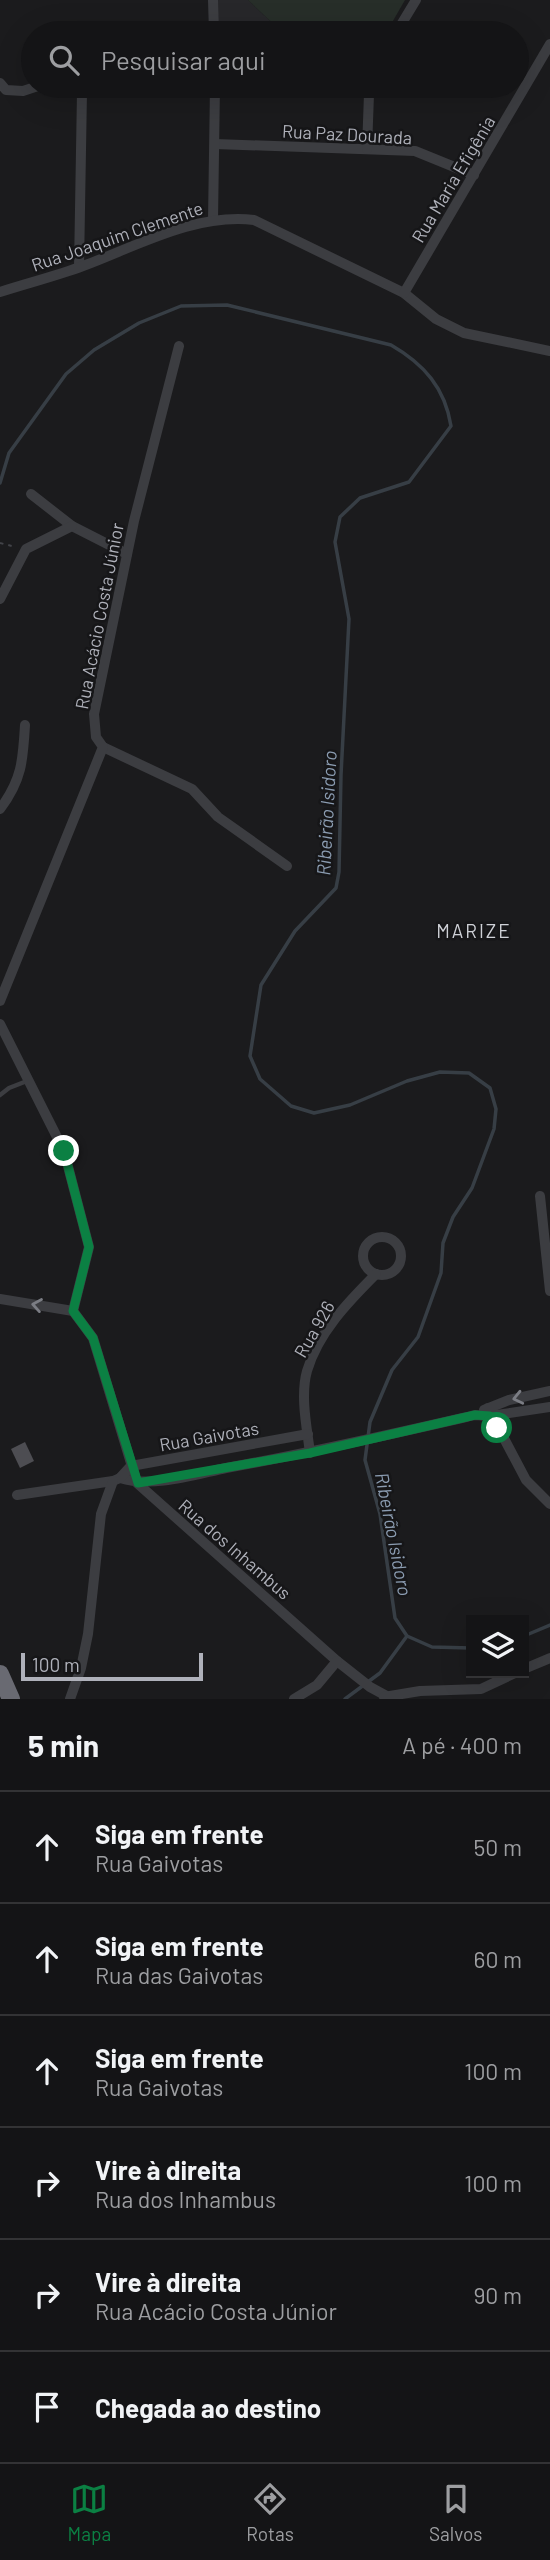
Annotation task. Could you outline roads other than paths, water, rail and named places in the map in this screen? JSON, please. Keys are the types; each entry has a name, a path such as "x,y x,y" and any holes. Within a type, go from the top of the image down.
{"highway":[{"path":"0,1674 11,1699"}],"street":[{"path":"213,0 214,21"},
{"path":"403,21 416,0"},
{"name":"Rua Maria Efigênia","path":"529,80 550,44"},
{"path":"0,83 6,90 21,91"},
{"path":"79,267 82,98"},
{"path":"213,220 215,98"},
{"path":"367,149 369,98"},
{"name":"Rua Maria Efigênia","path":"404,293 519,98"},
{"name":"Rua Paz Dourada","path":"215,144 415,151 474,175"},
{"name":"Rua Joaquim Clemente","path":"0,292 79,267 187,226 237,218 254,220 404,293 436,319 464,333 550,351"},
{"name":"Rua Acácio Costa Júnior","path":"103,747 96,737 94,714 127,554 179,346"},
{"path":"31,494 72,526 127,554"},
{"path":"0,599 26,549 72,526"},
{"path":"0,809 20,775 25,725"},
{"path":"0,1001 103,747 192,789 218,817 286,866"},
{"path":"0,1024 64,1151 89,1247 73,1311 0,1298"},
{"path":"540,1196 550,1291"},
{"name":"Rua 926","path":"310,1453 305,1394 307,1371 340,1311 376,1274"},
{"name":"Rua dos Inhambus","path":"73,1311 93,1338 138,1483 337,1661 386,1698"},
{"path":"489,1412 509,1400 550,1391"},
{"path":"489,1412 550,1406"},
{"path":"489,1412 526,1479 550,1504"},
{"name":"Rua Gaivotas","path":"17,1495 117,1480 138,1483 310,1453 489,1412"},
{"name":"Rua Gaivotas","path":"131,1466 308,1434"},
{"path":"70,1699 81,1668 88,1634 101,1514 117,1480 131,1466"},
{"path":"529,1667 550,1658"},
{"path":"294,1699 317,1685 337,1661"},
{"path":"386,1698 419,1691 481,1689 504,1678"}],"lane":[{"path":"0,1095 9,1088 29,1081"}],"waterway":[{"name":"Ribeirão Isidoro","path":"0,483 9,453 66,374 94,350 139,323 181,306 227,305 391,345 423,369 444,400 451,426 409,482 360,498 340,517 335,542 349,619 339,872 336,888 295,931 261,985 250,1056 260,1079 291,1106 314,1113 350,1105 407,1081 440,1072 469,1073 490,1088 496,1109 494,1129 472,1188 453,1217 443,1243 441,1273 418,1337 392,1370 370,1422 365,1460 380,1514 395,1618 407,1636 432,1647 466,1648"},
{"name":"Ribeirão Isidoro","path":"529,1634 550,1625"},
{"path":"345,1699 380,1673 407,1636"}],"district":[{"name":"MARIZE","path":"474,930"}]}
